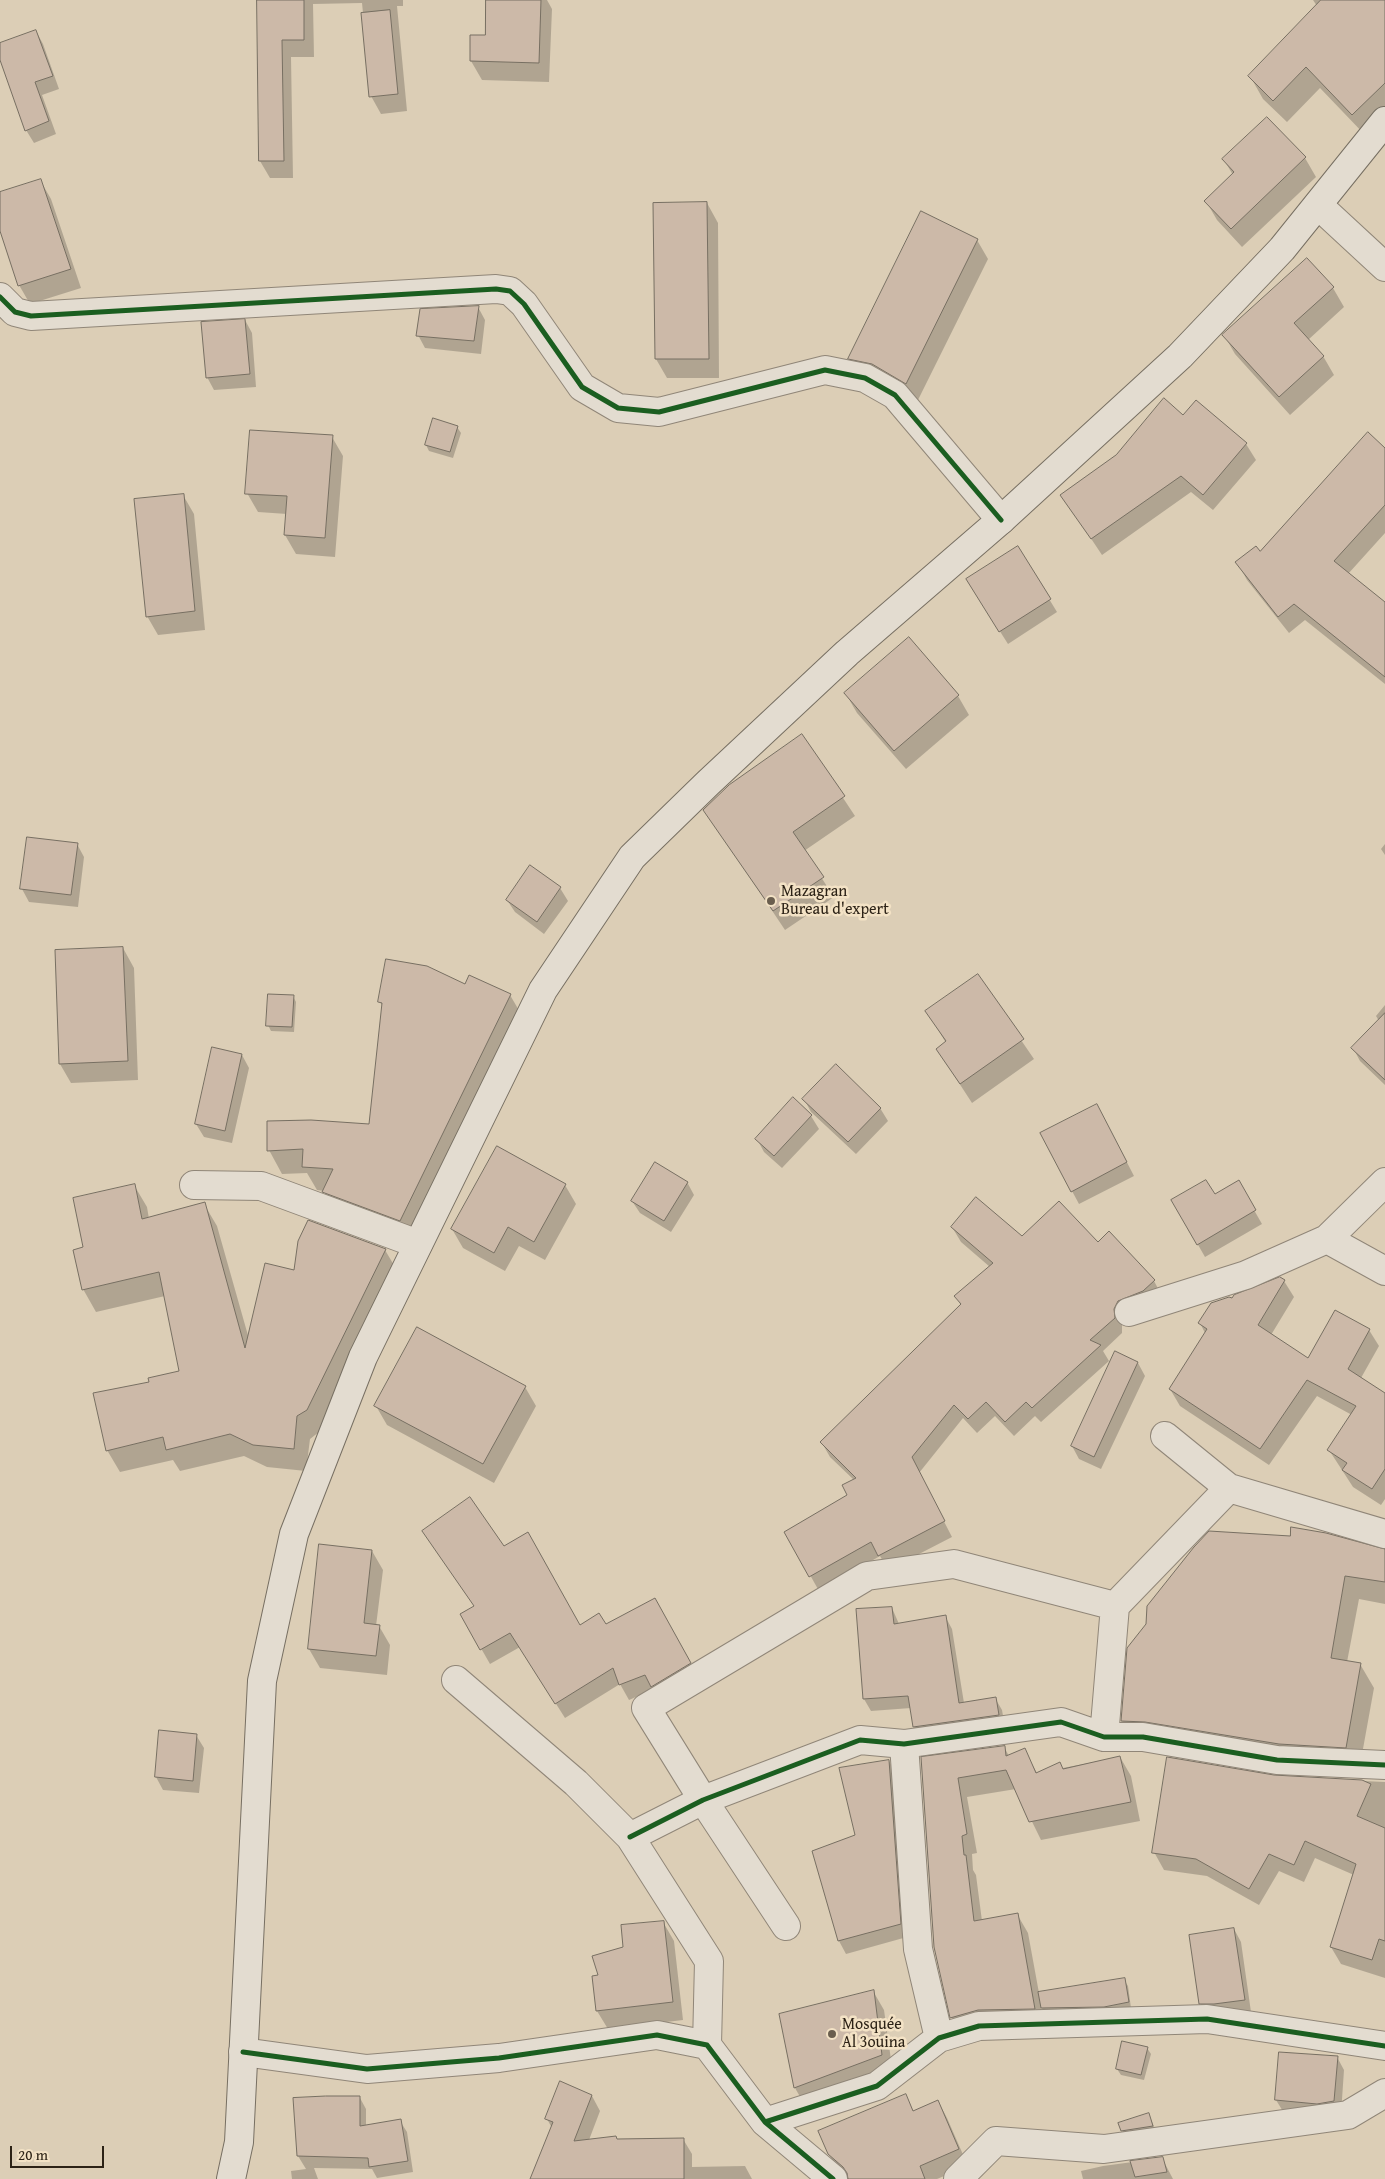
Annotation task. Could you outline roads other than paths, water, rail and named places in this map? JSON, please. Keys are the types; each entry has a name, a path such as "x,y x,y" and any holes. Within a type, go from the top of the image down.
{"street":[{"path":"231,2179 240,2142 262,1681 294,1534 363,1357 543,990 632,857 847,653 1001,520 1180,356 1282,249 1385,121"},
{"path":"1318,205 1385,267"},
{"path":"0,297 15,312 30,316 496,289 510,291 524,304 582,387 618,408 659,412 825,370 865,378 894,394 1001,520"},
{"path":"1129,1312 1246,1275 1327,1239 1385,1182"},
{"path":"194,1185 260,1186 418,1244"},
{"path":"1327,1239 1385,1272"},
{"path":"1165,1436 1229,1488 1385,1534"},
{"path":"1104,1737 1115,1606 1229,1488"},
{"path":"786,1926 703,1800 646,1708 868,1576 954,1564 1115,1606"},
{"path":"456,1680 576,1783 630,1837 709,1961 707,2046 764,2122 834,2179"},
{"path":"630,1837 703,1800 860,1740 904,1744 1061,1722 1104,1737 1143,1737 1277,1760 1385,1765"},
{"path":"904,1744 918,1949 939,2038"},
{"path":"764,2122 877,2086 939,2038 979,2026 1207,2019 1385,2046"},
{"path":"243,2052 368,2069 499,2058 656,2034 707,2046"},
{"path":"958,2179 996,2141 1104,2149 1348,2115 1385,2093"}],"place":[{"name":"Mazagran Bureau d'expert","path":"771,901"},
{"name":"Mosquée Al 3ouina","path":"832,2034"}]}
